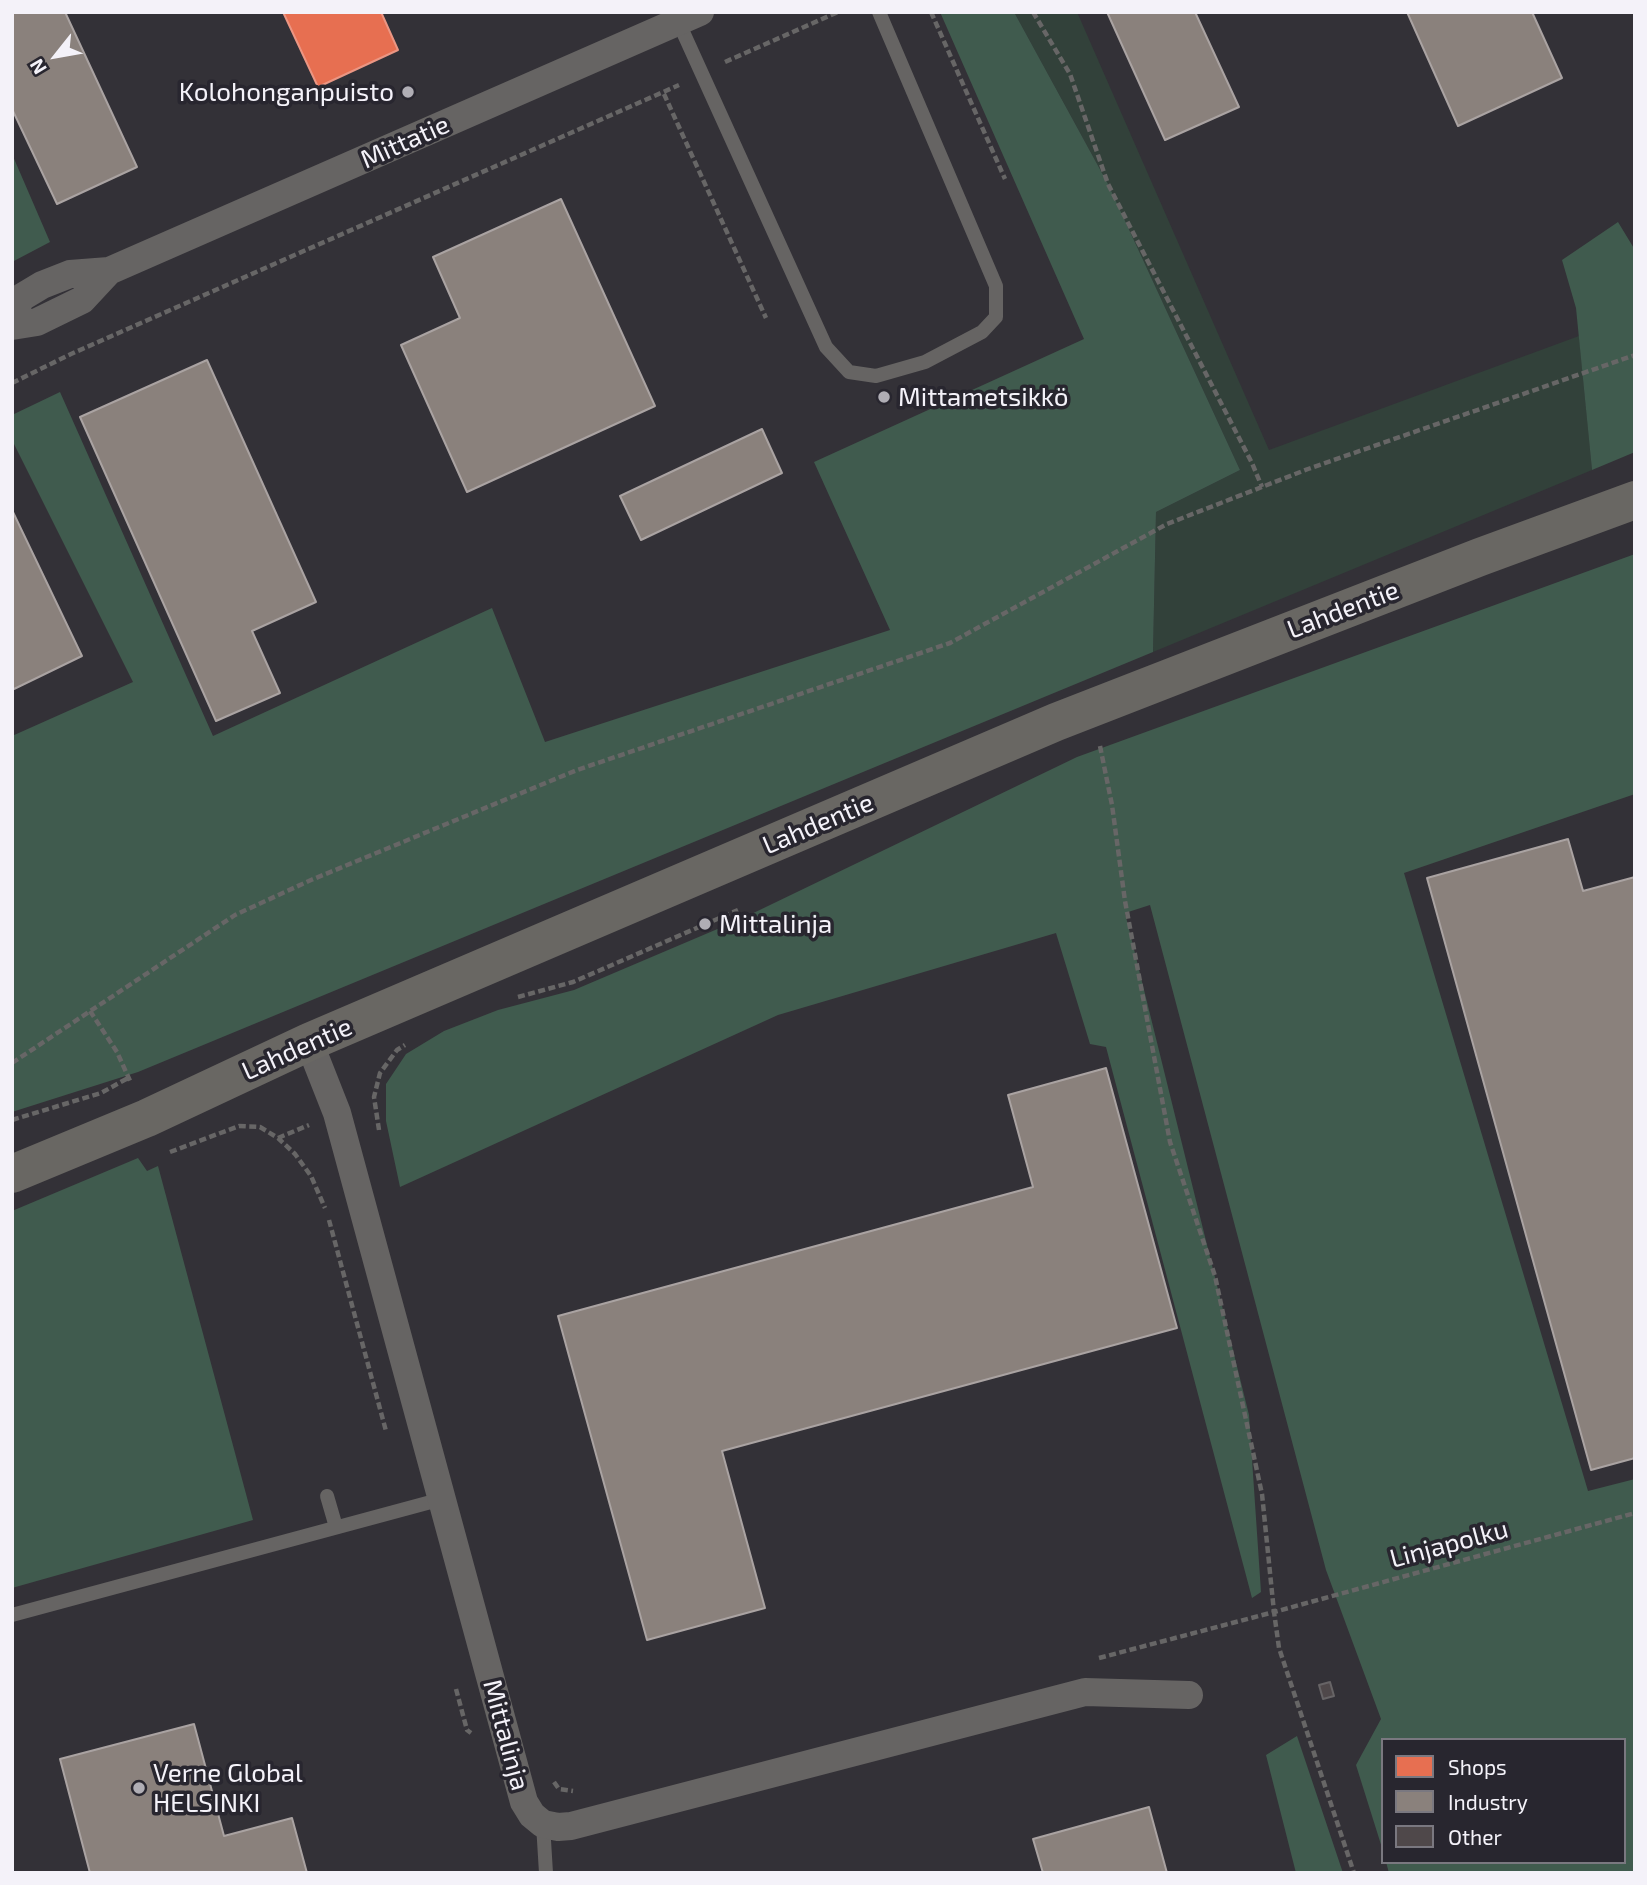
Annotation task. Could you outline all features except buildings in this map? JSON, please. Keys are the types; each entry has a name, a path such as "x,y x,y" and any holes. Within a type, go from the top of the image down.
{"main road":[{"name":"Lahdentie","path":"12,1174 146,1118 309,1042 1084,711 1480,557 1635,500"}],"street":[{"name":"Mittatie","path":"12,311 22,297 42,285 70,274 109,271 689,17"},
{"name":"Mittatie","path":"12,326 37,322 82,300 109,271"},
{"name":"Mittalinja","path":"309,1042 337,1113 524,1802 532,1815 543,1824 572,1826 1085,1692 1189,1695"}],"lane":[{"path":"689,17 826,347 849,372 876,376 925,362 982,332 996,317 996,286 880,12"},
{"path":"327,1496 336,1527"},
{"path":"12,1615 442,1499"},
{"path":"543,1824 547,1873"}],"path":[{"path":"743,54 838,12"},
{"path":"931,12 1005,179"},
{"path":"1033,12 1070,74 1108,184 1262,487"},
{"path":"12,383 71,354 664,94 766,318"},
{"path":"12,1063 235,915 311,880 577,770 950,643 1167,524 1308,469 1635,355"},
{"path":"1084,711 1097,727 1112,805 1125,901 1170,1142 1215,1276 1262,1494 1279,1648 1354,1873"},
{"path":"514,998 573,982 738,910"},
{"path":"90,1011 117,1052 133,1087"},
{"path":"379,1136 374,1097 380,1073 397,1050 408,1043"},
{"path":"12,1121 102,1093 128,1078"},
{"path":"164,1155 239,1126 260,1127 278,1138"},
{"name":"Linjapolku","path":"1094,1660 1635,1513"},
{"path":"552,1780 559,1789 578,1791"}],"green space":[{"path":"940,12 1014,12 1108,184 1240,470 1156,512 1153,652 138,1072 12,1112 12,736 133,682 12,440 12,415 60,392 213,736 492,608 545,742 890,630 814,462 1084,339"},
{"path":"1014,12 1077,12 1269,450 1579,336 1592,470 1153,652 1156,512 1240,470 1108,184"},
{"path":"12,154 50,242 12,262"},
{"path":"1618,222 1635,250 1635,452 1592,470 1576,308 1562,260"},
{"path":"1635,554 1635,794 1404,873 1588,1491 1635,1479 1635,1873 1389,1873 1387,1864 1626,1864 1626,1738 1381,1738 1381,1845 1356,1765 1381,1719 1326,1570 1150,905 1125,913 1249,1415 1261,1592 1252,1598 1106,1047 1090,1044 1056,933 778,1015 400,1187 386,1121 386,1084 406,1054 444,1031 498,1010 574,990 741,919 1077,757"},
{"path":"138,1158 147,1171 158,1166 253,1520 12,1588 12,1211"},
{"path":"1297,1736 1343,1873 1296,1873 1266,1755"}],"place":[{"name":"Kolohonganpuisto","path":"408,92"},
{"name":"Mittametsikkö","path":"884,397"},
{"name":"Mittalinja","path":"705,924"},
{"name":"Verne Global HELSINKI","path":"139,1788"}]}
